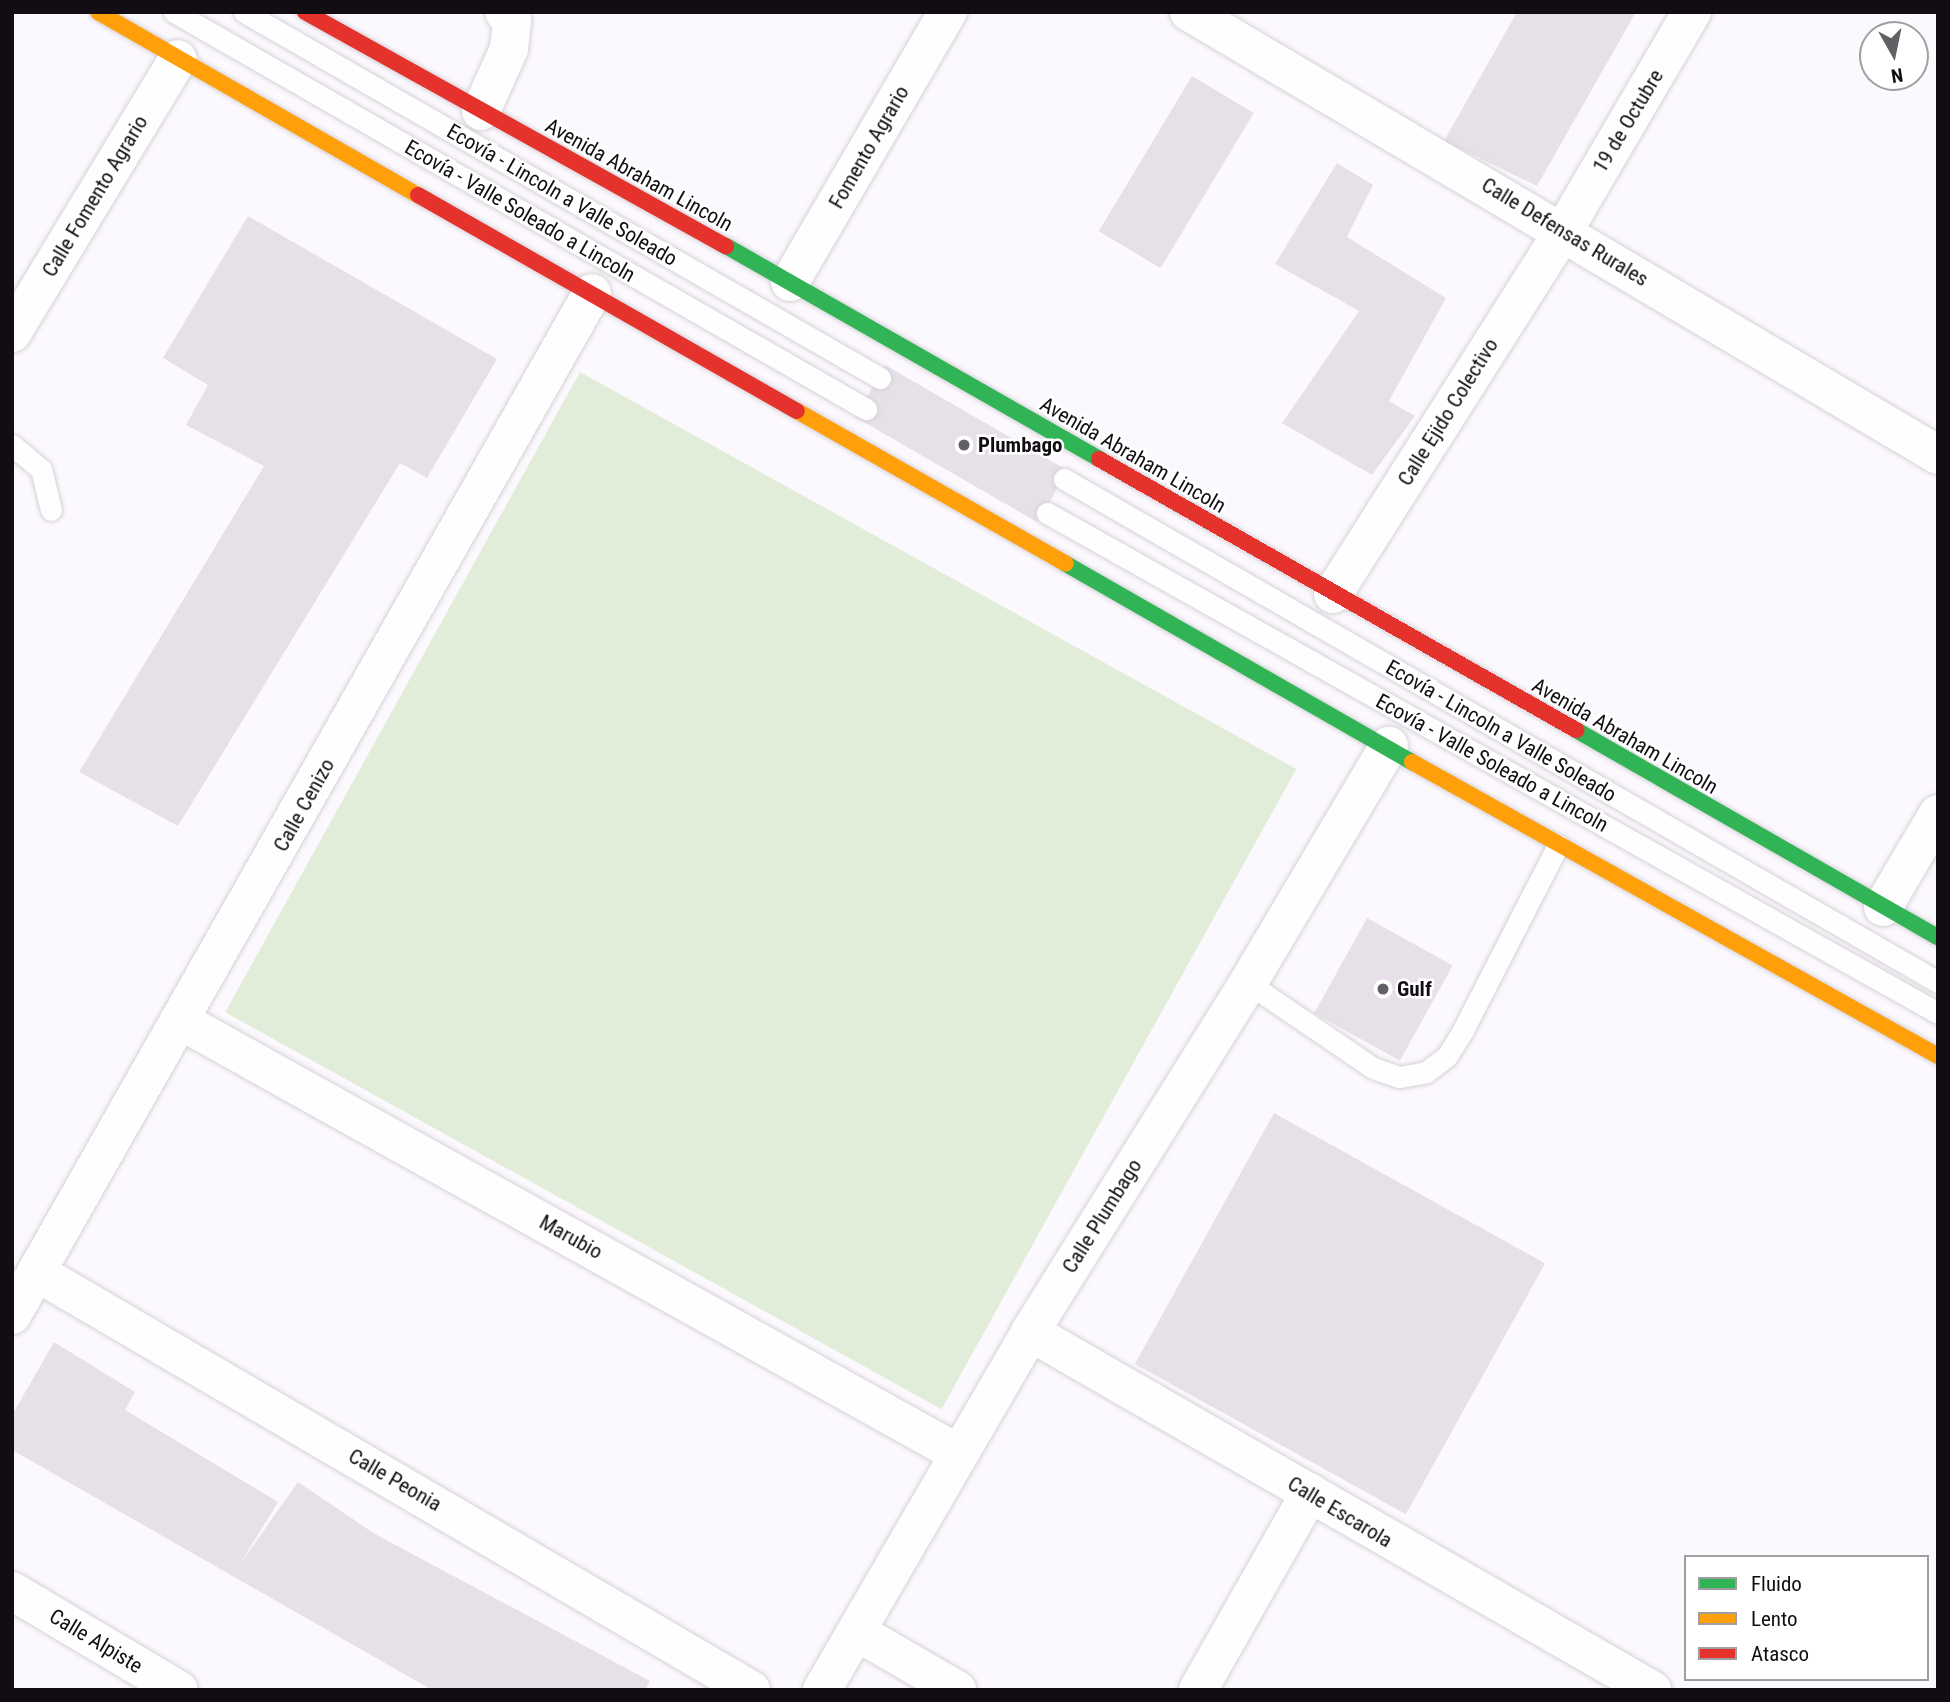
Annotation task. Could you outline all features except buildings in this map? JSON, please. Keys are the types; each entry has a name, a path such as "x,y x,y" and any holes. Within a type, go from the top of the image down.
{"main road":[{"path":"97,12 1389,746 1558,845 1938,1056"},
{"name":"Avenida Abraham Lincoln","path":"305,12 790,282 1938,937"}],"street":[{"path":"481,111 509,49 512,20 504,12"},
{"name":"Fomento Agrario","path":"790,282 948,12"},
{"name":"Calle Defensas Rurales","path":"1189,12 1564,230 1938,455"},
{"name":"19 de Octubre","path":"1564,230 1692,12"},
{"name":"Calle Fomento Agrario","path":"12,333 178,59"},
{"name":"Calle Ejido Colectivo","path":"1333,594 1564,230"},
{"name":"Calle Cenizo","path":"12,1315 183,1022 592,293"},
{"name":"Calle Plumbago","path":"822,1690 1030,1332 1248,983 1389,746"},
{"path":"1883,907 1938,814"},
{"name":"Marubio","path":"183,1022 959,1454"},
{"name":"Calle Peonia","path":"37,1273 736,1686"},
{"name":"Calle Escarola","path":"1030,1332 1652,1690"},
{"path":"1198,1690 1310,1493"},
{"name":"Calle Alpiste","path":"12,1591 179,1690"},
{"path":"857,1632 957,1690"}],"lane":[{"name":"Ecovía - Valle Soleado a Lincoln","path":"174,12 866,409"},
{"name":"Ecovía - Lincoln a Valle Soleado","path":"244,12 880,379"},
{"path":"12,445 41,469 51,510"},
{"name":"Ecovía - Lincoln a Valle Soleado","path":"1064,479 1938,982"},
{"name":"Ecovía - Valle Soleado a Lincoln","path":"1047,513 1938,1013"},
{"path":"1248,983 1373,1068 1399,1077 1426,1072 1447,1056 1463,1030 1558,845"}],"green space":[{"path":"580,372 1296,769 941,1409 225,1012"}],"traffic: fast":[{"path":"726,246 1099,459"},
{"path":"1066,564 1412,762"},
{"path":"1576,730 1938,937"}],"traffic: slow":[{"path":"98,12 418,195"},
{"path":"797,411 1066,564"},
{"path":"1412,762 1938,1056"}],"traffic: jam":[{"path":"305,12 726,246"},
{"path":"418,195 797,411"},
{"path":"1099,459 1576,730"}],"place":[{"name":"Plumbago","path":"964,445"},
{"name":"Gulf","path":"1383,989"}]}
